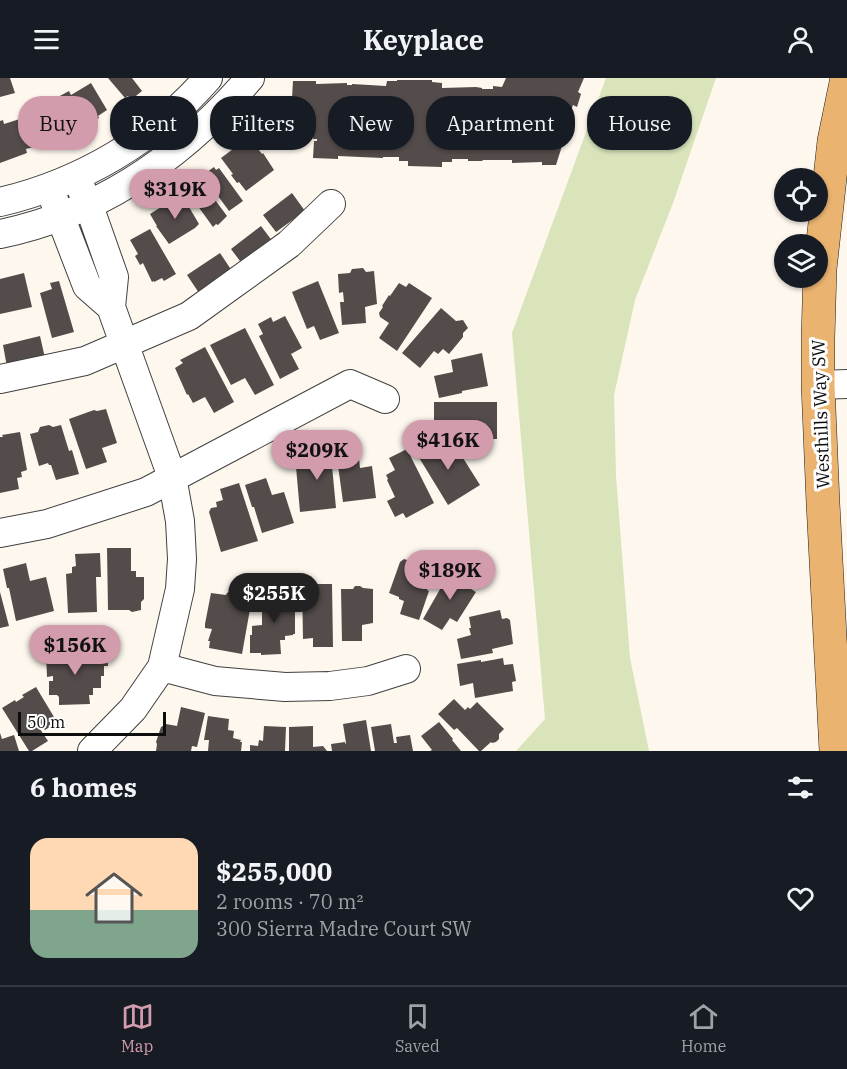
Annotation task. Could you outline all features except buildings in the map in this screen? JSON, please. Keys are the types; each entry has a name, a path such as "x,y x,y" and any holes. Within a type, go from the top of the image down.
{"main road":[{"name":"Westhills Way SW","path":"836,751 833,384 820,269 834,141 847,78"}],"street":[{"path":"0,202 49,188 104,163 154,129 178,109 208,78"},
{"path":"0,234 60,218 90,206 122,189 181,147 208,123 250,78"},
{"path":"76,177 90,206 114,277 111,307 172,477 180,520 182,559 180,589 162,667 133,709 92,751"},
{"path":"49,188 87,286 111,307"},
{"path":"0,378 85,360 189,316 289,244 331,204"},
{"path":"0,533 47,524 146,492 350,384 385,399"},
{"path":"162,667 215,681 285,687 330,686 368,681 406,669"}],"green space":[{"path":"606,78 716,78 692,148 692,96 599,96"},
{"path":"587,130 587,150 691,150 635,300 614,395 616,476 630,658 649,751 516,751 545,719 512,333"}]}
